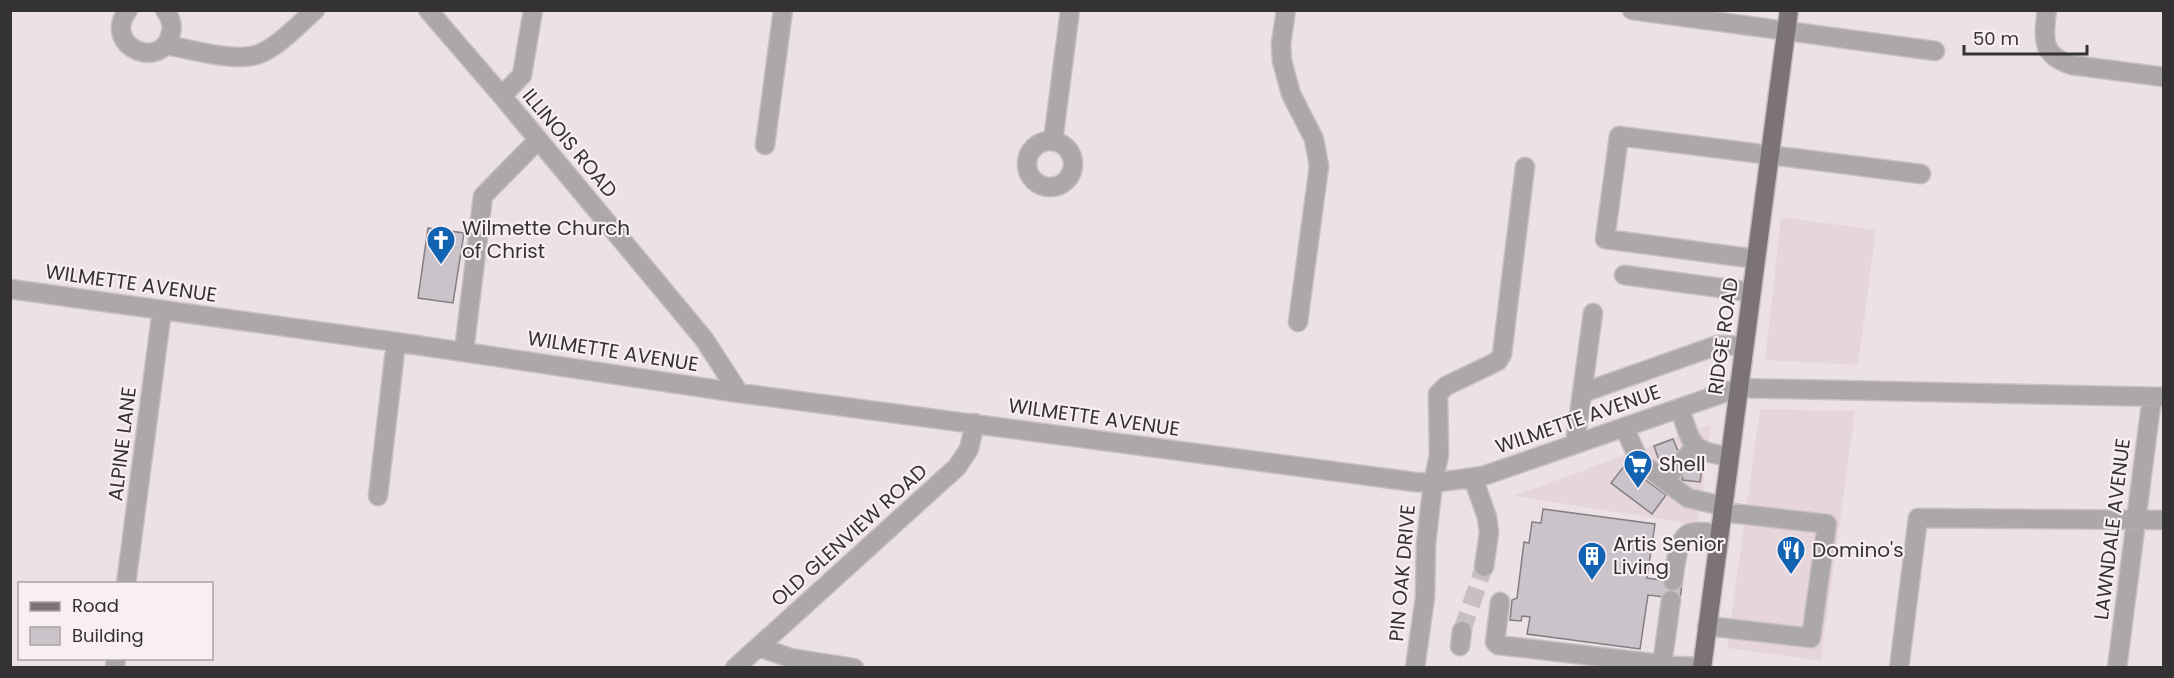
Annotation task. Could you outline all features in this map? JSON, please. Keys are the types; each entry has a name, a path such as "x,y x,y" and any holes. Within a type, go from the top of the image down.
{"main road":[{"name":"RIDGE ROAD","path":"1702,667 1789,10"}],"street":[{"path":"128,10 122,19 122,37 134,50 150,53 166,45 236,57 253,56 268,49 315,10"},
{"path":"165,10 172,30 166,45"},
{"name":"ILLINOIS ROAD","path":"428,10 704,339 739,393"},
{"path":"502,96 522,75 533,10"},
{"path":"765,145 783,10"},
{"path":"1053,141 1070,10"},
{"path":"1286,10 1281,61 1285,79 1314,139 1319,166 1298,322"},
{"path":"1632,10 1935,51"},
{"path":"2047,10 2044,36 2053,56 2061,62 2163,77"},
{"path":"1756,259 1605,239 1619,136 1921,174"},
{"path":"464,351 483,196 538,140"},
{"name":"PIN OAK DRIVE","path":"1415,668 1425,597 1426,544 1433,483 1439,455 1438,394 1446,386 1498,361 1502,354 1525,167"},
{"path":"1624,275 1751,292"},
{"name":"WILMETTE AVENUE","path":"10,289 464,351 739,393 1433,483 1483,476 1738,388 2158,397"},
{"name":"ALPINE LANE","path":"126,582 162,310"},
{"path":"1575,444 1593,314"},
{"path":"378,496 396,342"},
{"path":"1582,393 1718,345 1744,346"},
{"name":"LAWNDALE AVENUE","path":"2116,668 2136,520 2158,397"},
{"path":"1679,408 1695,447 1703,452 1729,457"},
{"name":"OLD GLENVIEW ROAD","path":"735,668 957,467 969,449 975,423"},
{"path":"1624,427 1640,462 1688,498 1722,509 1827,524 1811,638 1707,626"},
{"path":"1665,480 1695,447"},
{"path":"1473,478 1487,517 1489,533 1484,567"},
{"path":"1899,668 1918,518 2163,520"},
{"path":"1673,581 1683,537 1697,531 1719,534"},
{"path":"1662,664 1671,600"},
{"path":"1500,602 1495,642 1498,645 1702,667"},
{"path":"759,647 790,658 854,668"}],"shaded area":[{"path":"1781,217 1876,230 1858,365 1765,360"},
{"path":"1760,409 1855,411 1821,661 1727,648"},
{"name":"Shell","path":"1711,424 1698,525 1513,496"}],"building":[{"name":"Wilmette Church of Christ","path":"428,228 464,233 453,303 418,298"},
{"path":"1673,439 1680,456 1660,463 1654,446"},
{"path":"1684,460 1703,462 1700,482 1682,480"},
{"name":"Shell","path":"1625,465 1666,495 1652,514 1611,483"},
{"name":"Artis Senior Living","path":"1543,509 1655,524 1647,578 1682,583 1680,599 1648,595 1640,649 1527,634 1530,617 1522,616 1521,621 1510,620 1512,600 1517,598 1524,542 1529,543 1532,522 1541,523"}],"tunnel":[{"path":"1462,631 1484,567"}],"place":[{"name":"Wilmette Church of Christ","path":"441,266"},
{"name":"Shell","path":"1638,490"},
{"name":"Domino's","path":"1791,576"},
{"name":"Artis Senior Living","path":"1592,582"}]}
